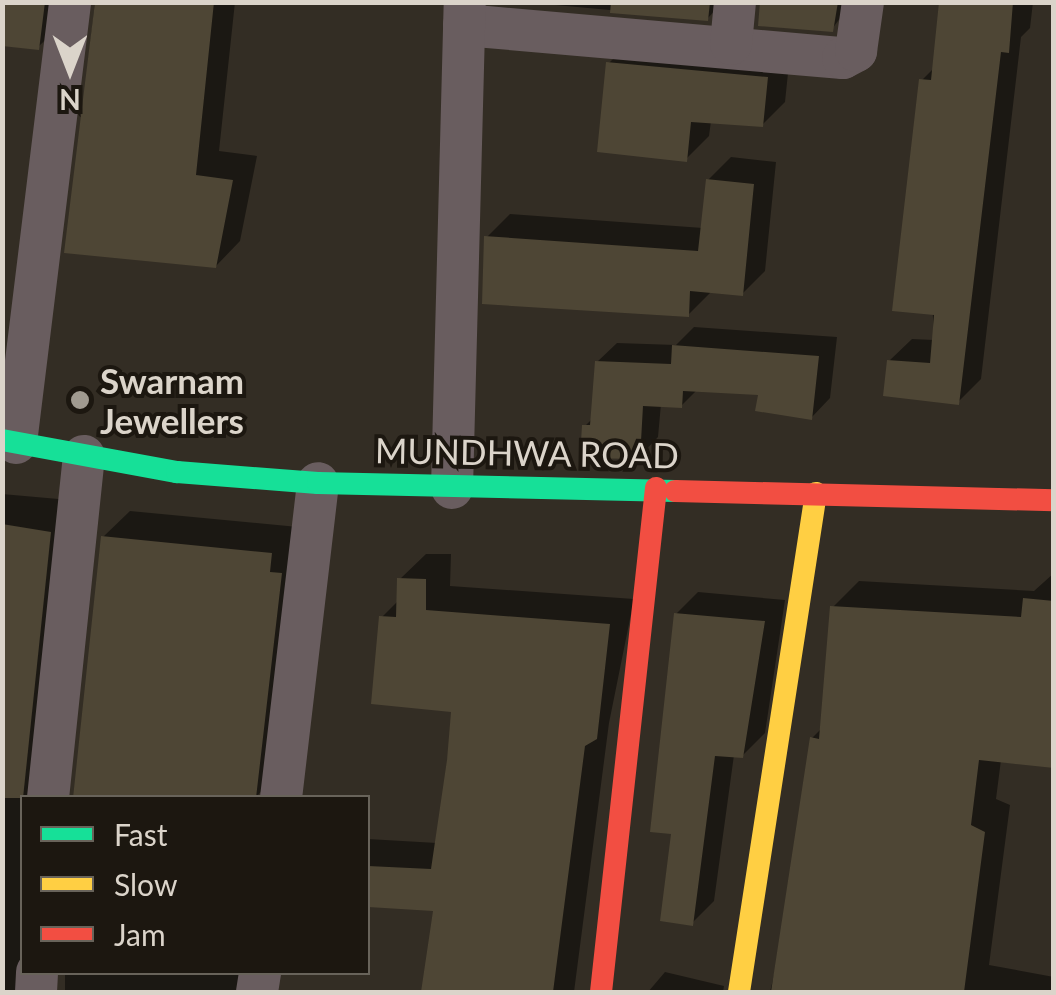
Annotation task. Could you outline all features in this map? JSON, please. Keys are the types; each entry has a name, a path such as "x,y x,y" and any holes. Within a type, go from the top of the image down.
{"main road":[{"name":"MUNDHWA ROAD","path":"9,442 177,472 318,483 1054,500"},
{"path":"601,992 656,488"},
{"path":"739,992 816,492"}],"street":[{"path":"9,442 70,2"},
{"path":"452,488 465,14 733,23 843,58 856,51 863,2"},
{"path":"48,795 84,456"},
{"path":"280,795 318,483"}],"building":[{"path":"2,2 45,2 39,50 2,46"},
{"path":"95,2 214,2 196,175 233,180 216,268 64,253"},
{"path":"611,2 710,2 708,21 610,13"},
{"path":"760,2 838,2 833,32 758,26"},
{"path":"939,2 1013,2 1009,53 1001,52 959,405 883,396 887,360 930,363 934,315 892,311 919,79 931,80"},
{"path":"606,62 768,77 763,127 691,122 687,162 597,152"},
{"path":"706,179 754,184 743,296 690,291 689,317 482,304 484,236 698,251"},
{"path":"672,345 819,356 812,420 755,411 758,395 683,391 682,408 643,406 640,459 580,458 582,425 590,425 595,361 671,364"},
{"path":"2,524 51,532 23,795 2,798"},
{"path":"101,536 272,553 270,572 282,573 256,795 73,795"},
{"path":"397,578 426,579 426,610 610,624 597,739 585,746 553,992 421,992 433,911 370,907 370,866 431,869 447,760 451,712 371,704 379,616 396,617"},
{"path":"1023,598 1054,601 1054,768 979,760 971,825 985,832 964,992 771,992 810,737 819,739 830,606 1021,617"},
{"path":"674,613 765,621 743,758 715,756 693,926 660,921 671,834 650,832"}],"traffic: fast":[{"path":"2,440 177,472 318,483 675,491"}],"traffic: slow":[{"path":"739,992 816,493"}],"traffic: jam":[{"path":"601,992 656,488"},
{"path":"675,491 1054,500"}],"place":[{"name":"Swarnam Jewellers","path":"80,400"}]}
